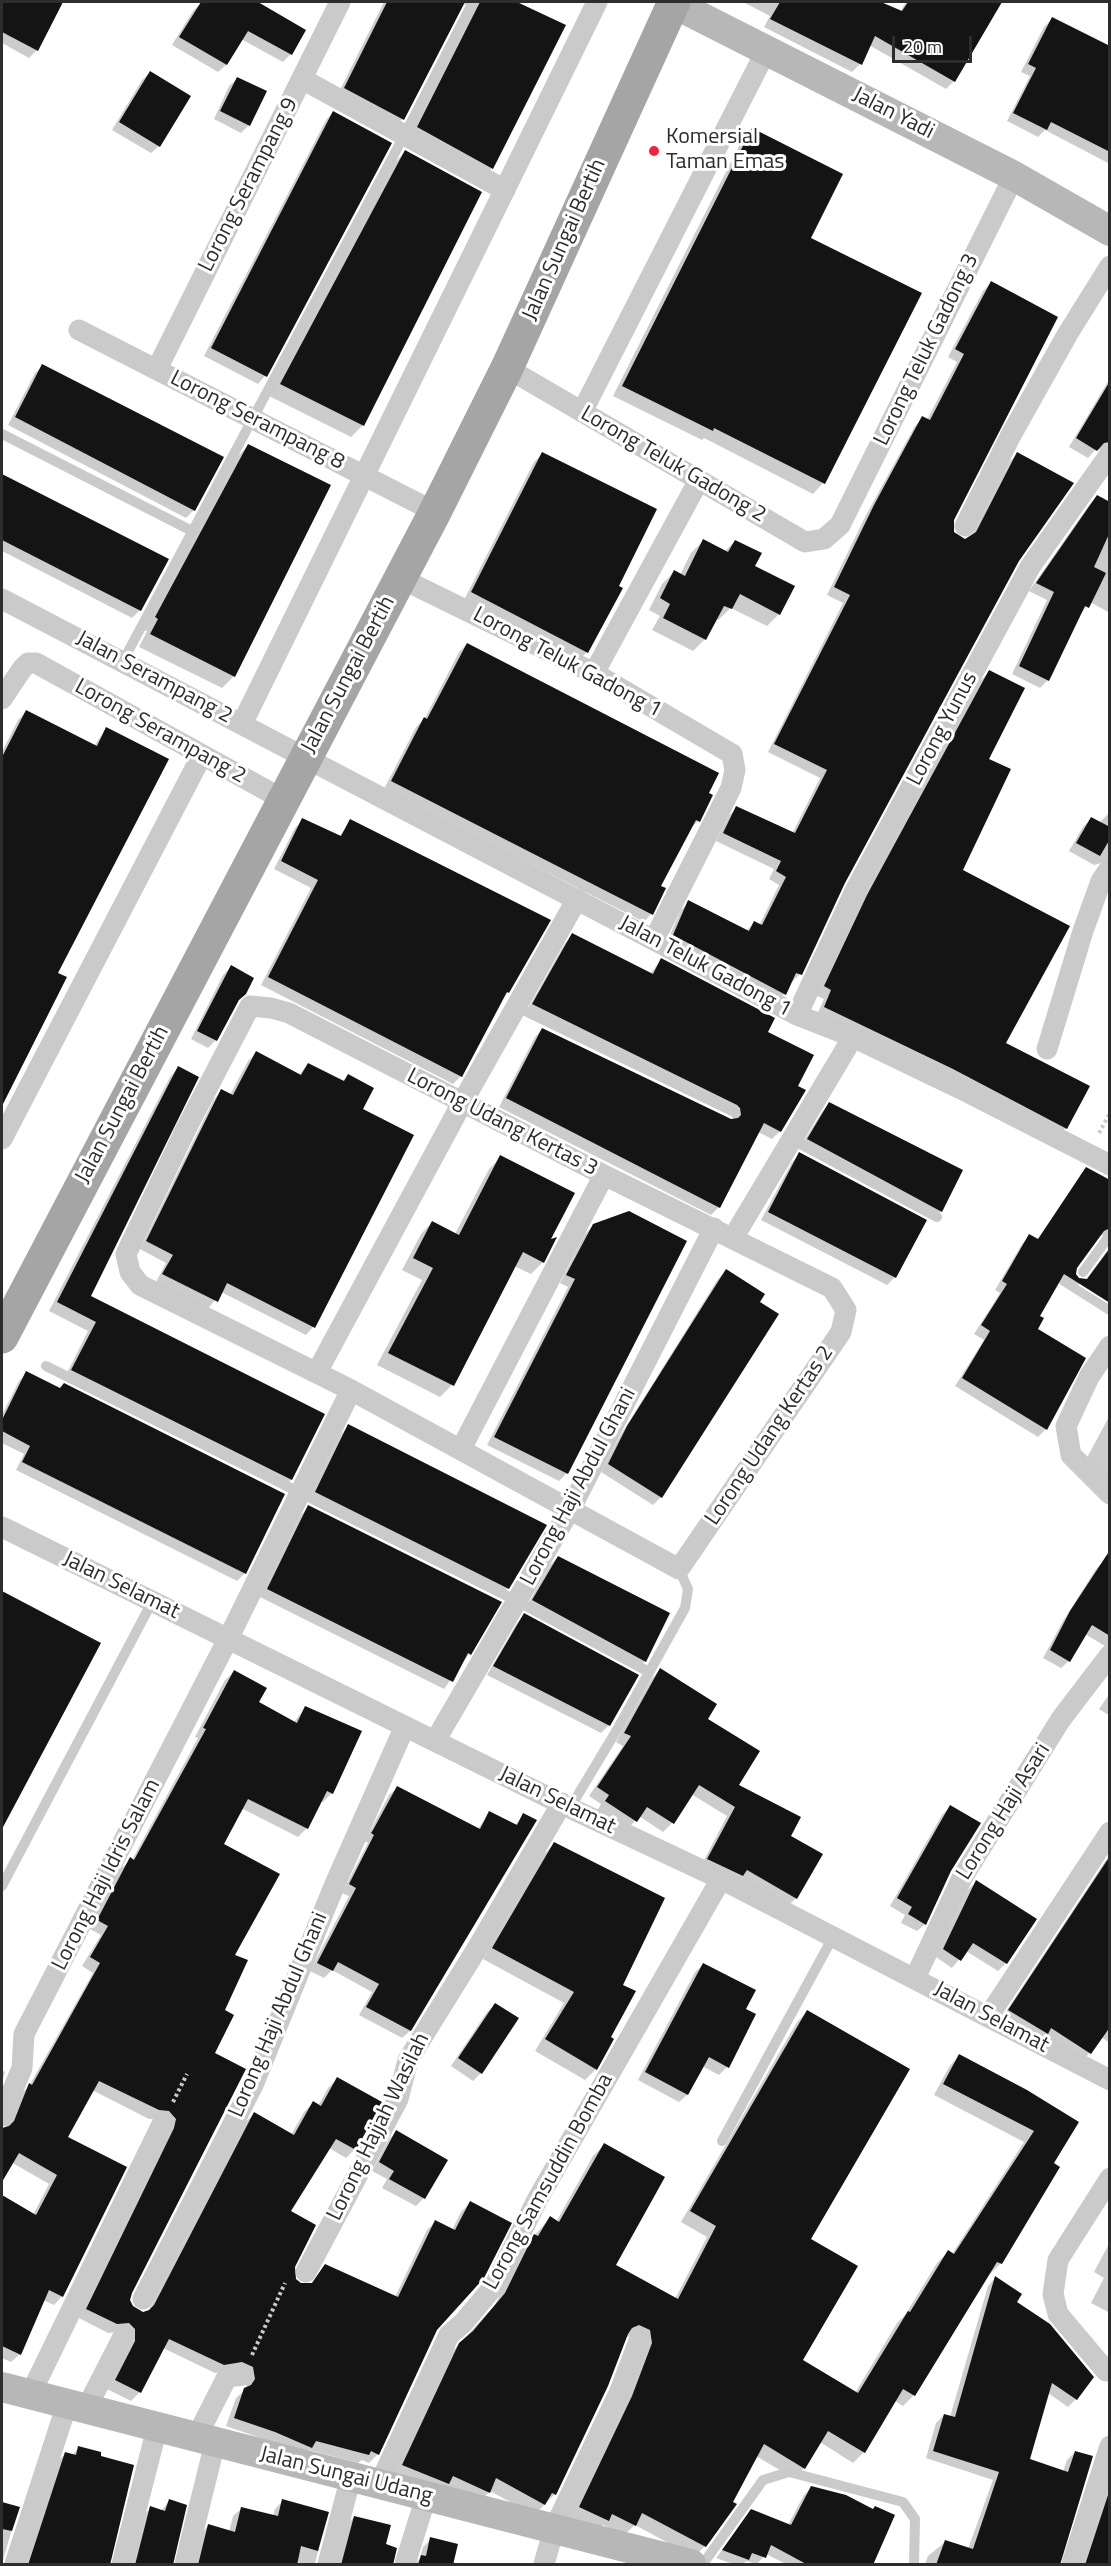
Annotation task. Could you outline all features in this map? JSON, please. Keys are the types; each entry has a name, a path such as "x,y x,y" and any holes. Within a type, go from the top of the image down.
{"main road":[{"name":"Jalan Sungai Bertih","path":"2,1337 435,512 507,368 673,2"}],"street":[{"name":"Lorong Serampang 9","path":"157,369 340,2"},
{"path":"242,724 597,2"},
{"name":"Jalan Yadi","path":"673,2 1014,176 1110,231"},
{"path":"582,412 767,49"},
{"path":"302,79 505,190"},
{"name":"Lorong Teluk Gadong 3","path":"840,525 1014,176"},
{"path":"965,526 1011,435 1067,335 1110,266"},
{"name":"Lorong Serampang 8","path":"79,330 435,512"},
{"name":"Lorong Teluk Gadong 2","path":"507,368 805,542 824,539 840,525"},
{"name":"Lorong Yunus","path":"797,1015 856,889 1030,567 1110,454"},
{"path":"594,673 699,480"},
{"name":"Lorong Teluk Gadong 1","path":"400,578 594,673 732,754 735,770 731,788 654,940"},
{"name":"Jalan Serampang 2","path":"2,598 306,757"},
{"name":"Lorong Serampang 2","path":"3,694 28,663 36,663 284,800"},
{"path":"2,1139 202,755"},
{"name":"Jalan Teluk Gadong 1","path":"306,757 797,1015 853,1037 1110,1164"},
{"path":"1047,1049 1083,931 1101,880 1110,868"},
{"path":"577,899 462,1103 317,1372 680,1569"},
{"name":"Lorong Udang Kertas 3","path":"317,1372 140,1285 130,1272 126,1254 186,1129 250,1006 289,1013 604,1175 733,1238"},
{"path":"733,1238 853,1037"},
{"path":"461,1449 604,1175"},
{"name":"Lorong Haji Abdul Ghani","path":"435,1741 571,1508 714,1228"},
{"name":"Lorong Udang Kertas 2","path":"680,1569 841,1332 846,1310 832,1288 733,1238"},
{"path":"1110,1346 1089,1377 1066,1426 1071,1455 1110,1494"},
{"name":"Lorong Haji Idris Salam","path":"2,2115 22,2068 24,2034 228,1639 351,1390"},
{"name":"Jalan Selamat","path":"2,1527 435,1741 721,1879 1110,2080"},
{"name":"Lorong Haji Asari","path":"915,1978 962,1878 1061,1719 1110,1655"},
{"name":"Lorong Haji Abdul Ghani","path":"143,2299 253,2085 335,1884 405,1726"},
{"name":"Lorong Hajjah Wasilah","path":"306,2272 398,2099 408,2060 566,1805"},
{"path":"988,2017 1110,1832"},
{"name":"Lorong Samsuddin Bomba","path":"379,2485 449,2335 463,2323 495,2285 537,2200 721,1879"},
{"path":"16,2391 164,2122"},
{"path":"1106,2371 1058,2314 1053,2294 1058,2260 1110,2178"},
{"path":"15,2565 76,2407 124,2335"},
{"path":"544,2565 554,2529 620,2391 640,2338"},
{"path":"185,2565 206,2440 226,2377 243,2375"},
{"name":"Jalan Sungai Udang","path":"16,2391 691,2565"},
{"path":"122,2565 158,2428"},
{"path":"1072,2565 1110,2446"},
{"path":"328,2565 351,2477"},
{"path":"405,2565 426,2497"}],"lane":[{"path":"123,662 473,2"},
{"path":"2,434 192,531"},
{"path":"517,1007 734,1112"},
{"path":"791,1139 937,1217"},
{"path":"1083,1272 1110,1236"},
{"path":"46,1366 517,1601 649,1672"},
{"path":"2,1537 25,1539"},
{"path":"566,1805 649,1672 685,1608 688,1589 680,1569"},
{"path":"2,1886 152,1602"},
{"path":"722,2141 833,1937"},
{"path":"703,2565 763,2480 789,2472 903,2502 915,2519 914,2565"}],"path":[{"path":"164,2122 187,2074"},
{"path":"243,2375 286,2281 306,2272"}],"building":[{"path":"2,2 63,2 38,51 2,32"},
{"path":"201,2 258,2 306,30 292,55 248,31 227,65 179,37"},
{"path":"387,2 465,2 404,120 344,88"},
{"path":"480,2 517,2 566,25 493,169 417,127"},
{"path":"780,2 881,2 902,11 908,2 1002,2 955,82 875,36 862,65 770,19"},
{"path":"1052,17 1110,46 1110,152 1051,122 1047,130 1013,113 1036,68 1028,64"},
{"path":"150,71 191,96 160,147 119,122"},
{"path":"237,77 267,91 250,126 220,111"},
{"path":"333,111 392,143 267,377 211,348"},
{"path":"752,128 843,174 811,238 922,293 825,484 714,428 713,431 622,386"},
{"path":"405,150 482,192 364,426 280,384"},
{"path":"991,281 1058,317 954,520 954,532 965,539 976,532 1017,452 1074,483 1019,561 845,883 802,975 796,973 786,995 673,935 688,900 749,931 754,921 762,925 786,877 776,871 781,861 723,833 736,806 795,833 827,770 774,744 850,595 834,587 874,505 922,416 930,420 964,354 955,349"},
{"path":"42,364 224,457 195,511 15,417"},
{"path":"1110,381 1110,442 1104,443 1097,451 1076,438"},
{"path":"248,444 331,485 235,677 150,634 158,619 155,617"},
{"path":"542,452 657,509 619,586 623,588 588,653 471,592"},
{"path":"2,474 169,559 141,611 2,540"},
{"path":"1097,495 1110,502 1110,532 1094,567 1106,573 1089,608 1085,606 1049,681 1019,666 1054,592 1036,583"},
{"path":"703,539 728,552 735,540 762,553 755,566 795,586 780,615 740,594 732,609 724,606 706,640 663,618 670,604 660,598 674,570 685,576"},
{"path":"467,643 719,773 709,793 713,795 700,822 696,820 661,886 666,888 653,915 391,781 424,717 427,719"},
{"path":"989,670 1025,688 989,759 1011,769 963,870 1070,926 1006,1043 1090,1086 1067,1129 953,1069 824,1007 831,990 824,986 867,895"},
{"path":"26,710 97,746 106,727 169,759 58,973 67,977 2,1106 2,757"},
{"path":"1091,817 1110,827 1110,839 1100,856 1076,843"},
{"path":"302,818 341,836 350,819 551,920 509,993 507,992 462,1077 268,977 318,880 281,861"},
{"path":"572,933 653,974 661,958 775,1018 768,1032 814,1055 798,1086 806,1090 781,1132 764,1123 720,1208 506,1098 542,1028 731,1119 741,1115 737,1105 532,1004"},
{"path":"231,965 254,978 217,1041 197,1031"},
{"path":"256,1051 301,1075 308,1063 344,1081 348,1074 374,1088 363,1109 414,1135 315,1328 227,1283 218,1302 162,1274 173,1255 146,1241 221,1089 233,1095"},
{"path":"178,1066 199,1077 91,1296 325,1414 292,1480 71,1370 96,1322 57,1302"},
{"path":"829,1102 963,1170 942,1212 807,1139"},
{"path":"799,1152 927,1220 896,1278 768,1212"},
{"path":"500,1155 575,1193 551,1239 557,1237 544,1263 523,1252 454,1386 388,1353 433,1268 413,1258 432,1221 459,1235"},
{"path":"1086,1167 1110,1180 1110,1228 1104,1231 1077,1268 1076,1274 1079,1278 1087,1279 1110,1248 1110,1303 1064,1274 1040,1316 1044,1318 1038,1329 1086,1358 1047,1430 962,1378 990,1331 981,1325 1007,1284 1002,1281 1029,1234 1038,1239"},
{"path":"629,1211 687,1241 568,1474 494,1437 575,1279 566,1275 593,1224"},
{"path":"726,1269 765,1294 760,1302 779,1314 662,1498 608,1464 627,1426"},
{"path":"26,1371 60,1388 64,1383 285,1494 246,1574 22,1462 30,1446 2,1431 2,1420"},
{"path":"348,1424 547,1525 509,1589 315,1492"},
{"path":"308,1505 502,1602 471,1655 468,1653 453,1682 267,1589"},
{"path":"1110,1550 1110,1636 1092,1625 1070,1662 1050,1650 1070,1611"},
{"path":"558,1556 670,1613 646,1662 532,1600"},
{"path":"2,1591 101,1643 2,1829"},
{"path":"524,1613 639,1675 610,1726 493,1666"},
{"path":"660,1668 717,1704 708,1719 760,1751 739,1785 801,1817 791,1836 823,1854 797,1899 747,1870 743,1876 707,1859 735,1807 699,1785 674,1824 647,1807 637,1822 605,1801 609,1795 597,1787 631,1736 624,1733"},
{"path":"234,1670 267,1688 259,1702 297,1723 305,1706 362,1731 333,1794 327,1791 308,1829 248,1799 224,1844 280,1874 235,1955 248,1960 225,2010 234,2015 215,2053 246,2069 130,2300 133,2306 143,2312 154,2305 254,2112 294,2135 313,2101 321,2106 337,2077 382,2102 356,2150 336,2139 291,2211 316,2225 295,2267 296,2279 301,2283 312,2283 325,2264 398,2297 435,2220 455,2230 470,2201 512,2223 484,2278 437,2330 379,2455 371,2451 369,2455 316,2441 312,2448 234,2418 244,2388 251,2385 255,2379 253,2367 242,2362 224,2365 169,2339 141,2393 115,2380 135,2341 135,2329 129,2323 117,2324 86,2309 174,2128 176,2119 169,2111 159,2110 99,2081 68,2137 127,2167 63,2297 49,2290 21,2355 2,2346 2,2195 36,2215 57,2175 19,2153 2,2182 2,2128 14,2121 29,2083 32,2085 100,1963 90,1957 108,1926 97,1920 130,1857 134,1860 206,1729 203,1728"},
{"path":"397,1786 480,1829 489,1811 517,1825 523,1813 537,1820 411,2031 366,2007 379,1984 338,1962 333,1971 317,1963 356,1888 349,1884 374,1835 371,1833"},
{"path":"950,1805 981,1823 951,1871 926,1925 908,1914 912,1907 897,1898"},
{"path":"554,1842 665,1898 623,1985 636,1991 611,2037 614,2039 597,2070 545,2039 574,1992 492,1948"},
{"path":"1110,1856 1110,2027 1091,2054 1051,2028 1048,2034 1008,2010"},
{"path":"976,1880 1037,1919 1007,1964 973,1943 961,1961 943,1949"},
{"path":"703,1963 756,1990 746,2009 756,2014 729,2068 709,2057 688,2095 645,2072"},
{"path":"495,2003 519,2018 482,2074 458,2058"},
{"path":"807,2010 910,2069 811,2239 858,2266 803,2360 858,2393 948,2250 954,2254 1034,2131 943,2084 959,2054 1027,2090 1079,2122 1054,2163 1060,2167 1002,2264 997,2262 915,2396 903,2389 865,2453 828,2431 805,2469 764,2444 733,2502 737,2504 706,2547 642,2513 636,2526 612,2514 609,2521 579,2507 632,2396 652,2343 650,2330 639,2325 632,2328 628,2334 608,2386 556,2495 552,2493 545,2505 496,2478 490,2493 453,2476 449,2484 402,2465 459,2343 473,2331 505,2293 534,2234 538,2236 550,2216 559,2222 604,2143 665,2177 616,2265 678,2299 716,2226 690,2211"},
{"path":"396,2130 448,2160 425,2199 389,2179 394,2171 379,2162"},
{"path":"995,2276 1022,2294 1017,2302 1050,2324 1094,2377 1077,2400 1052,2383 1030,2459 1068,2472 1075,2451 1093,2456 1060,2565 936,2565 945,2540 973,2549 999,2472 933,2451 944,2414 955,2417"},
{"path":"78,2446 101,2452 101,2456 134,2465 110,2565 28,2565 65,2452 76,2455"},
{"path":"811,2486 846,2495 873,2509 875,2506 895,2515 873,2565 808,2565 771,2545 766,2558 752,2553 749,2560 722,2550 751,2509 791,2525"},
{"path":"1110,2489 1110,2565 1085,2565"},
{"path":"169,2499 187,2505 173,2565 135,2565 150,2506 165,2511"},
{"path":"282,2499 329,2512 318,2551 301,2546 297,2565 198,2565 208,2524 235,2532 241,2507 278,2516"},
{"path":"2,2502 20,2507 12,2531 2,2529"},
{"path":"354,2516 391,2525 386,2544 397,2548 393,2565 341,2565"},
{"path":"430,2537 458,2544 453,2565 418,2565 421,2555 426,2556"}],"place":[{"name":"Komersial Taman Emas","path":"654,151"}]}
